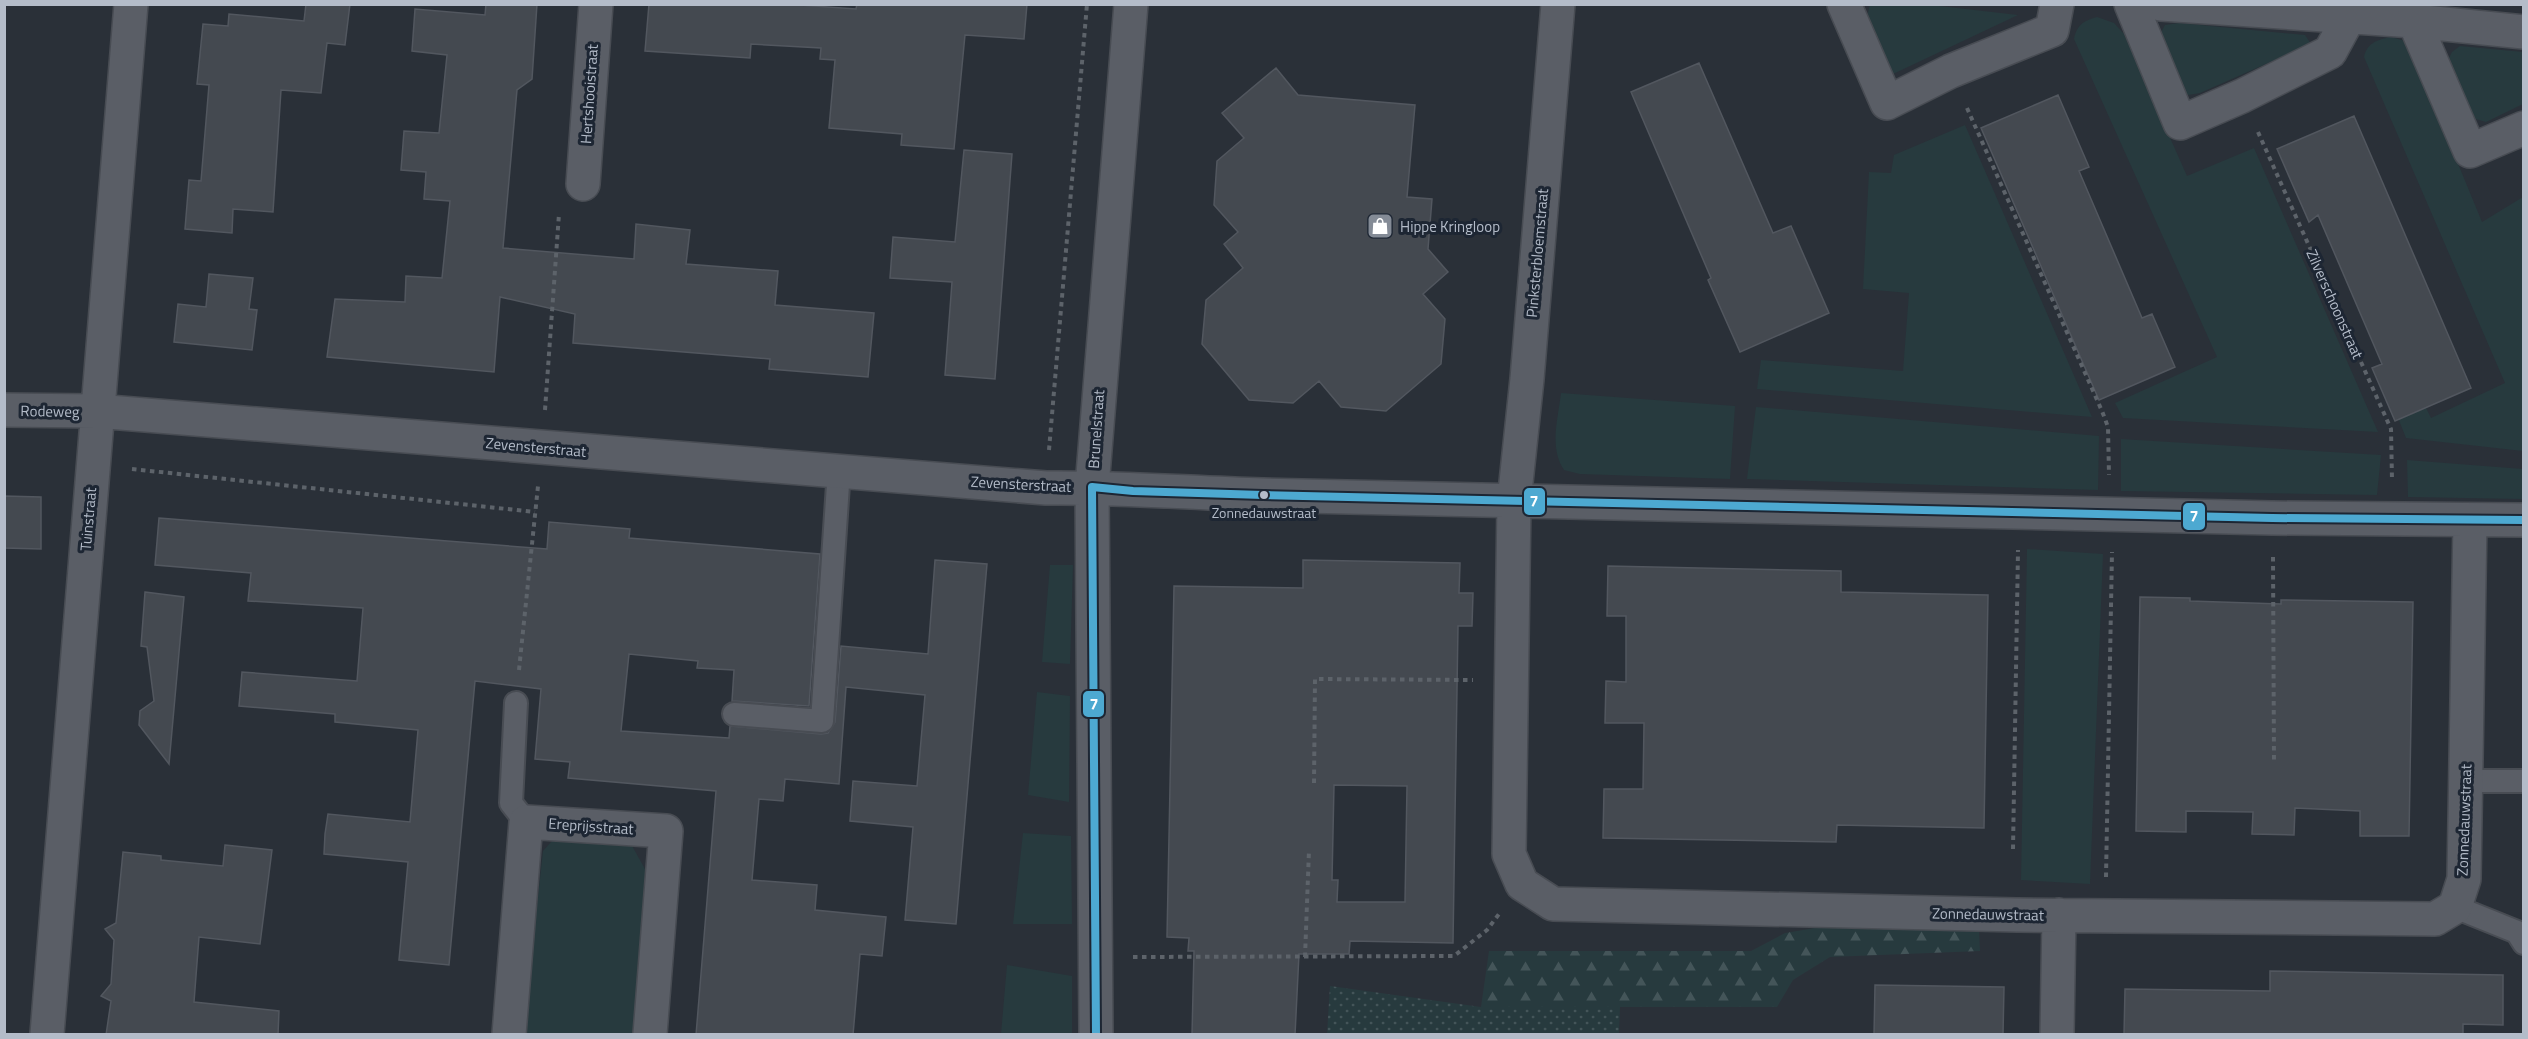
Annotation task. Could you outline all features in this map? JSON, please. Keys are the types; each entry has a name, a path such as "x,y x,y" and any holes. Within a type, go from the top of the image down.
{"street":[{"name":"Tuinstraat","path":"47,1035 96,411 131,4"},
{"name":"Hertshooistraat","path":"583,184 596,4"},
{"name":"Brunelstraat","path":"1096,1035 1092,487 1131,4"},
{"name":"Pinksterbloemstraat","path":"1514,501 1527,379 1557,4"},
{"path":"1844,4 1887,103 1951,71 2052,30 2057,4"},
{"path":"2131,4 2180,123 2242,96 2330,52 2349,17"},
{"path":"2161,4 2349,17 2403,15 2523,32"},
{"path":"2403,15 2470,151 2523,128"},
{"name":"Rodeweg","path":"4,410 96,411"},
{"name":"Zevensterstraat","path":"96,411 1046,488 1092,487 1145,491 1514,501 2272,518 2523,520"},
{"path":"1514,501 1509,854 1522,884"},
{"name":"Zonnedauwstraat","path":"1522,884 1553,904 2105,916 2435,919 2455,907 2464,879 2470,520"},
{"name":"Ereprijsstraat","path":"509,1035 526,822 666,831 650,1035"},
{"path":"2057,1035 2059,915"}],"lane":[{"path":"734,714 822,721 839,470"},
{"path":"516,703 511,803 526,822"},
{"path":"2466,781 2523,781"},
{"path":"2455,907 2517,932 2523,943"}],"path":[{"path":"1048,456 1087,4"},
{"path":"1951,71 2108,427"},
{"name":"Zilverschoonstraat","path":"2242,96 2391,429 2391,520"},
{"path":"92,465 535,512"},
{"path":"2272,518 2274,764"},
{"path":"2013,849 2019,547"},
{"path":"2105,916 2112,549"},
{"path":"1314,783 1315,679 1512,680"},
{"path":"1305,957 1309,850"},
{"path":"1097,955 1136,957 1454,956 1487,930 1522,884"}],"green space":[{"path":"1870,4 1931,5 2018,15 1893,74 1888,70 1866,21"},
{"path":"2097,17 2114,23 2124,34 2187,176 2254,148 2378,432 2123,418 2115,403 2217,357 2074,39 2081,24"},
{"path":"2179,23 2305,35 2311,44 2200,93 2188,95 2175,90 2159,36 2165,25"},
{"path":"2390,37 2402,40 2410,47 2482,222 2523,197 2523,451 2406,438 2391,400 2415,386 2431,418 2505,383 2364,57 2365,52 2373,43"},
{"path":"2460,46 2523,52 2523,104 2486,122 2469,117 2448,60 2452,52"},
{"path":"1965,125 2092,417 1757,389 1761,360 1903,371 1909,293 1863,289 1869,172 1891,173 1894,155"},
{"path":"1561,393 1735,406 1730,479 1580,474 1564,470 1559,461 1556,443"},
{"path":"1756,407 2099,436 2098,490 1747,479"},
{"path":"2121,439 2381,455 2377,495 2121,491"},
{"path":"2407,460 2523,469 2523,499 2408,497"},
{"path":"2027,549 2103,554 2090,884 2021,880"},
{"path":"1050,565 1073,565 1070,664 1042,662"},
{"path":"1037,692 1070,696 1069,802 1028,795"},
{"path":"1023,833 1071,836 1072,924 1013,924"},
{"path":"552,841 631,844 650,878 635,1034 523,1034 543,851"},
{"path":"1845,923 1979,930 1980,951 1830,957 1793,980 1777,1007 1481,1007 1489,951 1751,951 1785,933"},
{"path":"1007,965 1072,976 1072,1034 1001,1034"},
{"path":"1330,986 1481,1007 1620,1007 1619,1034 1327,1034"}],"building":[{"path":"306,4 350,4 345,45 327,43 321,93 281,90 273,212 233,209 232,233 185,229 189,180 201,181 209,85 197,84 203,24 228,26 229,14 304,21"},
{"path":"486,4 537,4 532,79 517,90 503,248 634,259 636,224 690,230 686,264 778,271 775,305 874,313 868,377 769,369 770,359 573,343 575,314 500,297 494,372 327,357 335,299 405,302 406,276 442,278 450,201 424,199 426,172 401,170 404,131 439,133 447,55 412,51 415,9 485,15"},
{"path":"649,4 786,4 856,9 857,4 1027,4 1024,39 965,35 954,149 901,145 902,134 829,128 835,60 820,59 821,48 751,44 750,58 645,51"},
{"path":"1699,63 1773,233 1791,226 1829,313 1740,352 1708,280 1711,278 1631,92"},
{"path":"1276,68 1298,95 1415,105 1407,197 1432,199 1428,249 1448,272 1423,294 1445,319 1441,364 1386,411 1341,407 1319,381 1293,403 1249,400 1202,344 1206,300 1243,268 1224,244 1238,232 1214,205 1217,161 1244,138 1222,113"},
{"path":"2058,95 2089,167 2079,171 2142,318 2152,314 2175,367 2099,400 1981,128"},
{"path":"2354,116 2471,388 2395,421 2372,368 2382,364 2318,215 2309,222 2277,149"},
{"path":"964,150 1012,154 995,379 945,375 952,282 890,278 893,237 955,242"},
{"path":"209,274 253,278 249,309 257,310 252,350 174,342 178,304 206,307"},
{"path":"4,496 41,497 41,549 4,548"},
{"path":"159,518 547,549 549,522 630,529 629,538 820,554 809,706 732,701 734,670 697,668 698,661 629,654 621,731 729,738 730,726 828,733 835,722 841,646 928,654 935,560 987,564 956,924 905,920 913,827 850,821 853,781 917,786 925,695 846,687 839,784 785,779 783,801 759,799 752,880 817,885 815,910 886,917 882,956 860,954 853,1035 696,1035 716,791 568,778 570,762 535,759 541,689 475,681 449,965 399,960 408,862 324,854 325,834 328,814 410,822 418,730 335,722 335,714 239,706 242,672 357,681 363,608 248,601 251,573 155,565"},
{"path":"1303,560 1460,563 1459,593 1473,593 1472,626 1458,626 1453,943 1350,941 1349,954 1299,954 1295,1035 1192,1035 1194,951 1188,951 1189,938 1167,937 1174,586 1303,588","holes":["1334,785 1407,786 1405,902 1337,902 1338,880 1332,880"]},
{"path":"1608,566 1841,571 1841,592 1988,595 1984,828 1837,825 1836,842 1603,838 1604,789 1643,789 1644,723 1605,723 1606,681 1626,682 1626,616 1607,616"},
{"path":"145,592 184,597 169,764 139,725 140,711 154,701 147,647 141,646"},
{"path":"2140,597 2281,604 2281,600 2413,602 2409,836 2360,836 2360,811 2295,808 2294,835 2252,834 2253,812 2186,811 2186,832 2136,831"},
{"path":"225,845 272,850 260,944 199,937 194,1002 279,1011 278,1035 106,1035 111,1001 101,996 111,984 114,940 105,929 116,923 123,852 161,856 161,860 223,866"},
{"path":"2270,971 2503,975 2503,1025 2463,1024 2463,1035 2124,1035 2125,989 2270,991"},
{"path":"1875,985 2004,987 2003,1035 1874,1035"}],"transit line":[{"name":"7","path":"1096,1034 1092,487 1133,491 1263,495 2272,518 2524,520"}],"place":[{"name":"Hippe Kringloop","path":"1380,226"},
{"name":"Zonnedauwstraat","path":"1264,495"}]}
